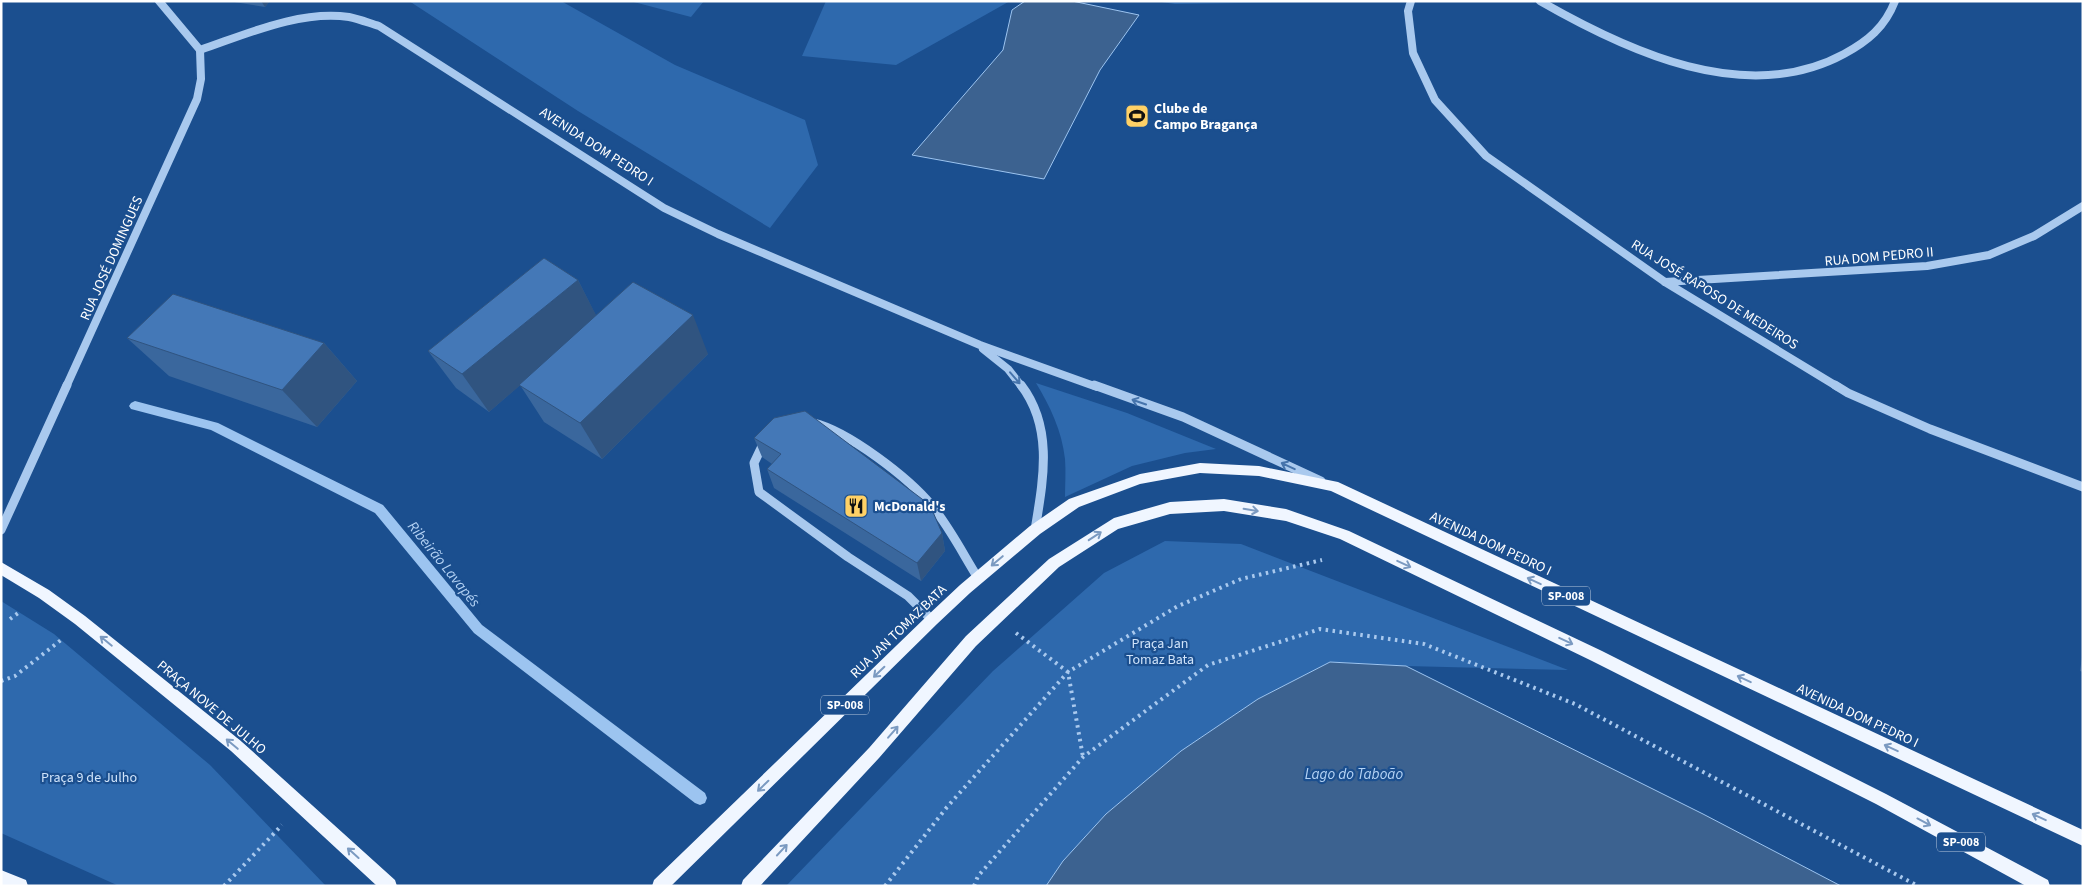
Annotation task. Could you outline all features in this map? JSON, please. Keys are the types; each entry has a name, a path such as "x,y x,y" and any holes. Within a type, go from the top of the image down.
{"main road":[{"name":"AVENIDA DOM PEDRO I","path":"1034,530 1074,503 1140,479 1200,468 1259,471 1333,486 2083,838"},
{"name":"SP-008","path":"748,886 874,753 971,641 1054,563 1114,524 1170,508 1224,505 1286,515 1344,535 1597,656 1881,799 2042,886"},
{"name":"RUA JAN TOMAZ BATA","path":"660,886 932,620 1034,530"},
{"name":"PRAÇA NOVE DE JULHO","path":"1,568 44,594 80,620 236,746 389,886"},
{"path":"1,878 20,886"}],"street":[{"path":"159,1 200,50"},
{"name":"RUA JOSÉ RAPOSO DE MEDEIROS","path":"1411,1 1408,11 1413,53 1435,100 1486,156 1665,282 1848,393 1930,429 2083,487"},
{"path":"1540,1 1581,25 1630,47 1701,70 1754,74 1810,68 1851,51 1884,24 1895,1"},
{"name":"AVENIDA DOM PEDRO I","path":"200,50 291,22 325,16 351,18 379,26 664,208 718,234 980,345 1183,417 1333,486"},
{"name":"RUA JOSÉ DOMINGUES","path":"1,530 197,99 201,79 200,50"},
{"name":"RUA DOM PEDRO II","path":"1665,282 1861,272 1927,266 1988,255 2034,236 2083,206"},
{"path":"980,345 1016,377 1038,411 1044,438 1046,466 1034,530"},
{"path":"801,424 816,422 835,430 874,455 931,505 978,578"},
{"path":"772,436 764,441 754,463 759,492 848,557 908,596 932,620"}],"path":[{"path":"885,886 947,807 1068,672 1178,606 1241,579 1322,560"},
{"path":"974,886 978,876 1083,757 1208,665 1320,629 1424,644 1575,704 1918,886"},
{"path":"1014,631 1068,672 1083,757"},
{"path":"1,681 15,676 61,640"},
{"path":"224,886 301,806"}],"green space":[{"path":"409,1 561,1 675,65 805,120 818,165 770,228 578,111"},
{"path":"630,1 704,1 691,17"},
{"path":"826,1 1010,1 896,65 802,56"},
{"path":"1155,1 1313,1 1313,2 1175,4"},
{"path":"1036,383 1127,413 1216,449 1185,453 1132,466 1065,497 1065,459 1061,439 1051,410"},
{"name":"Praça Jan Tomaz Bata","path":"1165,541 1241,544 1568,670 1330,662 1258,699 1181,751 1106,814 1063,861 1046,886 786,886 993,671 1104,573"},
{"name":"Praça 9 de Julho","path":"1,601 54,634 210,765 326,886 119,886 1,833"}],"water":[{"path":"1025,1 1072,1 1139,15 1100,70 1044,179 912,155 1003,50 1012,10"},
{"name":"Lago do Taboão","path":"1330,662 1406,666 1703,814 1841,886 1046,886 1063,861 1106,814 1181,751 1258,699"}],"building":[{"path":"544,258 578,280 462,374 428,351"},
{"path":"633,282 693,315 580,423 519,385"},
{"path":"173,294 324,343 282,390 127,338"},
{"name":"McDonald's","path":"805,411 930,505 942,533 917,563 767,469 781,454 754,438 774,418"}],"waterway":[{"name":"Ribeirão Lavapés","path":"135,406 214,426 379,509 478,629 700,798"}],"place":[{"name":"Clube de Campo Bragança","path":"1137,116"},
{"name":"McDonald's","path":"856,506"}]}
